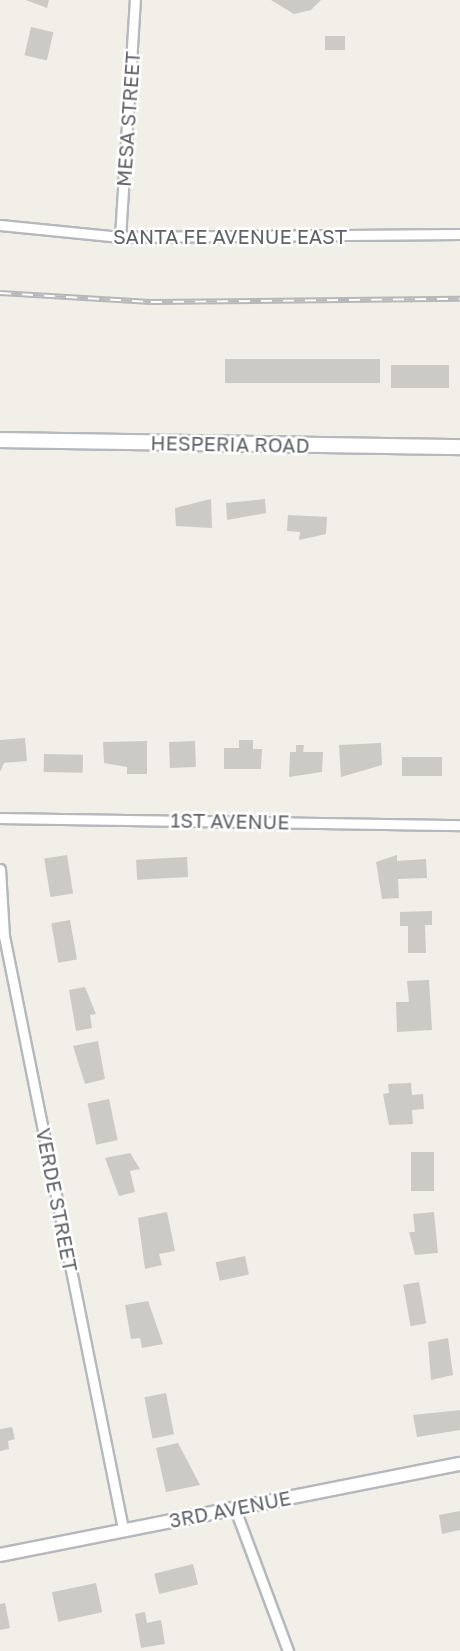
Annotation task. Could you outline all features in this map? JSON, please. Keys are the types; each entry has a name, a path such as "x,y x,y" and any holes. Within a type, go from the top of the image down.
{"main road":[{"name":"HESPERIA ROAD","path":"0,440 460,447"}],"street":[{"name":"MESA STREET","path":"120,237 135,0"},
{"name":"SANTA FE AVENUE EAST","path":"0,225 120,237 460,234"},
{"name":"1ST AVENUE","path":"0,818 460,825"},
{"name":"VERDE STREET","path":"0,869 4,936 123,1529"},
{"name":"3RD AVENUE","path":"0,1555 460,1464"},
{"path":"235,1509 288,1651"}],"building":[{"path":"26,0 49,0 47,8"},
{"path":"271,0 321,0 311,10 294,14"},
{"path":"31,27 53,32 47,60 24,55"},
{"path":"325,36 345,36 345,50 325,50"},
{"path":"225,359 380,359 380,383 225,383"},
{"path":"391,365 449,365 449,388 391,388"},
{"path":"211,499 212,528 176,526 175,508"},
{"path":"265,499 266,513 227,520 226,503"},
{"path":"288,515 327,517 326,534 299,540 300,532 287,531"},
{"path":"25,738 27,761 4,763 0,772 0,740"},
{"path":"239,740 253,740 253,749 262,749 261,769 224,769 224,748 239,748"},
{"path":"147,741 147,774 127,774 127,767 104,763 103,742"},
{"path":"195,741 196,767 170,768 169,742"},
{"path":"381,743 382,765 341,777 339,745"},
{"path":"296,745 304,745 303,752 323,752 322,772 289,777 290,752 296,752"},
{"path":"44,754 83,755 83,773 44,772"},
{"path":"402,757 442,757 442,776 402,776"},
{"path":"67,855 73,894 50,897 44,859"},
{"path":"397,855 397,861 426,859 427,878 398,879 399,898 382,899 376,862"},
{"path":"187,857 188,877 137,880 136,860"},
{"path":"432,911 432,925 425,925 426,953 408,953 408,926 400,926 400,912"},
{"path":"70,920 77,959 58,963 51,923"},
{"path":"429,980 432,1030 397,1032 396,1002 409,1002 407,981"},
{"path":"85,987 96,1014 90,1015 92,1028 76,1031 69,990"},
{"path":"98,1041 105,1079 85,1084 73,1046"},
{"path":"411,1083 412,1095 423,1094 424,1109 412,1110 413,1124 389,1125 383,1094 389,1093 388,1084"},
{"path":"109,1099 118,1140 96,1145 87,1104"},
{"path":"411,1152 434,1152 434,1191 411,1191"},
{"path":"130,1153 140,1169 130,1171 135,1192 119,1196 105,1158"},
{"path":"167,1212 175,1251 159,1254 162,1265 145,1269 138,1218"},
{"path":"434,1212 438,1253 415,1255 409,1232 415,1232 413,1214"},
{"path":"245,1256 249,1275 220,1281 216,1262"},
{"path":"419,1282 426,1323 411,1326 403,1285"},
{"path":"148,1301 163,1344 142,1348 140,1338 131,1339 125,1305"},
{"path":"448,1338 453,1375 431,1380 428,1342"},
{"path":"166,1393 174,1434 152,1438 144,1397"},
{"path":"460,1410 460,1430 417,1437 413,1415"},
{"path":"12,1427 15,1439 8,1441 9,1449 0,1451 0,1429"},
{"path":"178,1443 200,1485 166,1492 156,1448"},
{"path":"460,1511 460,1530 442,1534 439,1515"},
{"path":"193,1564 198,1584 159,1594 154,1574"},
{"path":"96,1583 102,1612 58,1622 52,1592"},
{"path":"5,1603 10,1628 0,1630 0,1604"},
{"path":"145,1612 147,1623 161,1620 165,1644 141,1648 135,1614"}],"railway":[{"path":"0,293 151,302 460,299"}]}
